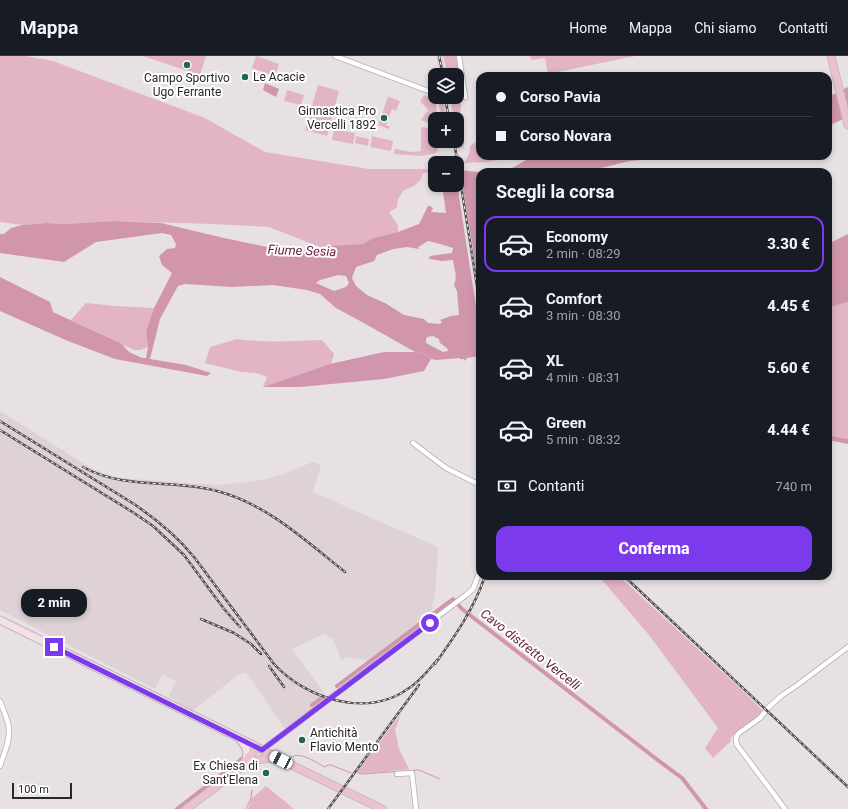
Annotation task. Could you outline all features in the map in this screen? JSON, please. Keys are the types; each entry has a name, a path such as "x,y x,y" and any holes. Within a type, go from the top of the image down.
{"main road":[{"path":"831,56 848,125"},
{"path":"0,620 374,807 382,809"},
{"path":"239,739 246,746 249,761"},
{"path":"186,809 241,768 259,749"},
{"path":"249,761 262,758 281,760"}],"street":[{"path":"335,56 428,90"},
{"path":"458,56 460,68"},
{"path":"413,443 446,468 476,483"},
{"path":"259,749 457,603 472,589 476,580"},
{"path":"785,809 737,745 736,737 739,733 760,718 769,706 781,696 848,646"},
{"path":"0,701 8,721 9,729 7,746 0,766"},
{"path":"397,774 412,773 416,809"}],"shaded area":[{"path":"0,56 25,56 53,61 205,118 265,152 369,169 428,169 428,173 423,173 421,179 414,186 404,190 398,199 397,208 389,212 398,225 398,232 373,238 363,244 320,247 269,227 114,221 22,225 0,222"},
{"name":"Campo Sportivo Ugo Ferrante","path":"143,56 206,56 200,75"},
{"path":"256,56 279,64 275,76 252,68"},
{"path":"436,56 442,56 445,68 438,68"},
{"path":"443,56 456,56 458,68 446,68"},
{"path":"530,56 635,56 558,72 548,72 545,58 531,60"},
{"path":"318,85 339,91 327,136 305,130"},
{"path":"287,90 304,95 301,105 284,101"},
{"path":"424,95 428,97 428,104 436,104 436,112 428,112 428,123 421,120 428,110 420,101"},
{"name":"Ginnastica Pro Vercelli 1892","path":"388,97 400,101 396,111 392,109 386,125 390,127 389,129 378,125"},
{"path":"439,104 444,104 445,112 440,112"},
{"path":"451,104 461,104 460,112 453,112"},
{"path":"421,127 428,128 428,148 438,148 436,153 421,156 394,154 395,149 412,152 421,151"},
{"path":"334,129 355,133 353,144 332,140"},
{"path":"356,136 369,139 368,146 355,143"},
{"path":"372,136 393,141 391,151 370,147"},
{"path":"476,143 476,160 498,160 464,163 469,154 470,146"},
{"path":"848,302 848,439 832,436 832,307"},
{"path":"86,303 154,308 146,331 148,347 140,350 134,350 71,320"},
{"path":"237,339 269,341 322,340 334,354 331,364 263,387 267,377 256,373 241,372 205,363 210,347"},
{"path":"384,352 415,352 424,354 431,359 424,371 384,379 300,387 263,387 330,364"},
{"path":"0,411 94,470 119,478 218,485 256,481 284,474 315,462 321,465 313,492 438,547 436,586 431,614 367,662 366,660 349,657 341,660 333,639 324,634 292,649 327,697 285,729 246,672 237,676 192,711 169,696 176,681 162,675 155,689 0,610"},
{"path":"601,580 623,580 763,711 733,735 730,742 713,758 705,748 718,728 649,635"},
{"path":"401,714 395,730 399,749 409,769 382,772 357,772"},
{"path":"266,786 294,809 248,809 251,799"}],"water":[{"path":"265,83 279,89 276,97 263,90"},
{"path":"848,87 848,117 832,124 832,95"},
{"path":"526,160 640,160 601,168 512,168"},
{"name":"Fiume Sesia","path":"464,171 476,172 476,357 467,358 465,361 464,359 460,358 437,360 431,359 424,354 415,352 336,308 320,294 307,290 273,285 232,287 185,284 178,286 160,319 150,359 186,365 211,373 207,376 115,359 68,341 0,311 0,277 50,302 53,312 122,344 129,352 142,358 146,358 148,347 146,331 154,308 172,273 162,265 159,256 167,249 175,248 176,244 171,235 162,233 96,242 64,262 0,253 0,234 4,234 11,228 22,225 114,221 161,223 272,248 318,251 330,246 363,244 373,238 398,232 419,224 428,206 433,208 431,212 446,213 443,192 464,192","holes":["428,241 453,248 452,253 430,256 429,259 442,261 453,260 456,276 454,285 457,291 459,315 440,320 442,322 440,324 428,323 424,319 404,315 385,303 367,295 356,286 352,278 356,267 374,261 377,255 393,249 407,247 419,249 418,247","338,275 346,276 349,283 346,287 334,291 316,283 320,280","433,336 439,339 440,343 447,348 448,351 443,352 426,343 427,337"]},
{"path":"848,234 848,302 832,307 832,242"},
{"path":"832,436 848,439 848,444 832,441"}],"pier":[{"path":"458,192 464,192 476,268 476,307"}],"waterway":[{"name":"Cavo distretto Vercelli","path":"337,686 453,599 462,609 682,778 706,809"},
{"name":"Cavo distretto Vercelli","path":"312,705 323,697"},
{"path":"288,759 292,756 302,756 325,767 331,765 351,773"},
{"name":"Cavo distretto Vercelli","path":"177,809 243,758"},
{"path":"358,773 419,770 440,779"},
{"path":"246,809 251,798 252,790"}],"railway":[{"path":"439,56 442,68"},
{"path":"446,104 448,112"},
{"path":"455,148 476,280"},
{"path":"0,421 134,504 166,528 194,557 274,664 287,676 303,687 338,701 357,703 375,702 393,697 409,688 421,679 437,660"},
{"path":"0,430 153,526 184,555 224,609 240,627"},
{"path":"83,467 115,479 132,482 201,487 235,497 269,514 301,536 345,572"},
{"path":"435,664 457,633 470,611 484,580"},
{"path":"628,580 848,787"},
{"path":"201,619 234,633 251,644 261,654"},
{"path":"269,666 284,687"},
{"path":"328,809 419,685"}],"place":[{"name":"Campo Sportivo Ugo Ferrante","path":"187,65"},
{"name":"Le Acacie","path":"245,77"},
{"name":"Ginnastica Pro Vercelli 1892","path":"384,118"},
{"name":"Antichità Flavio Mento","path":"302,740"},
{"name":"Ex Chiesa di Sant'Elena","path":"266,773"}],"route":[{"path":"54,647 262,750 430,623"}]}
